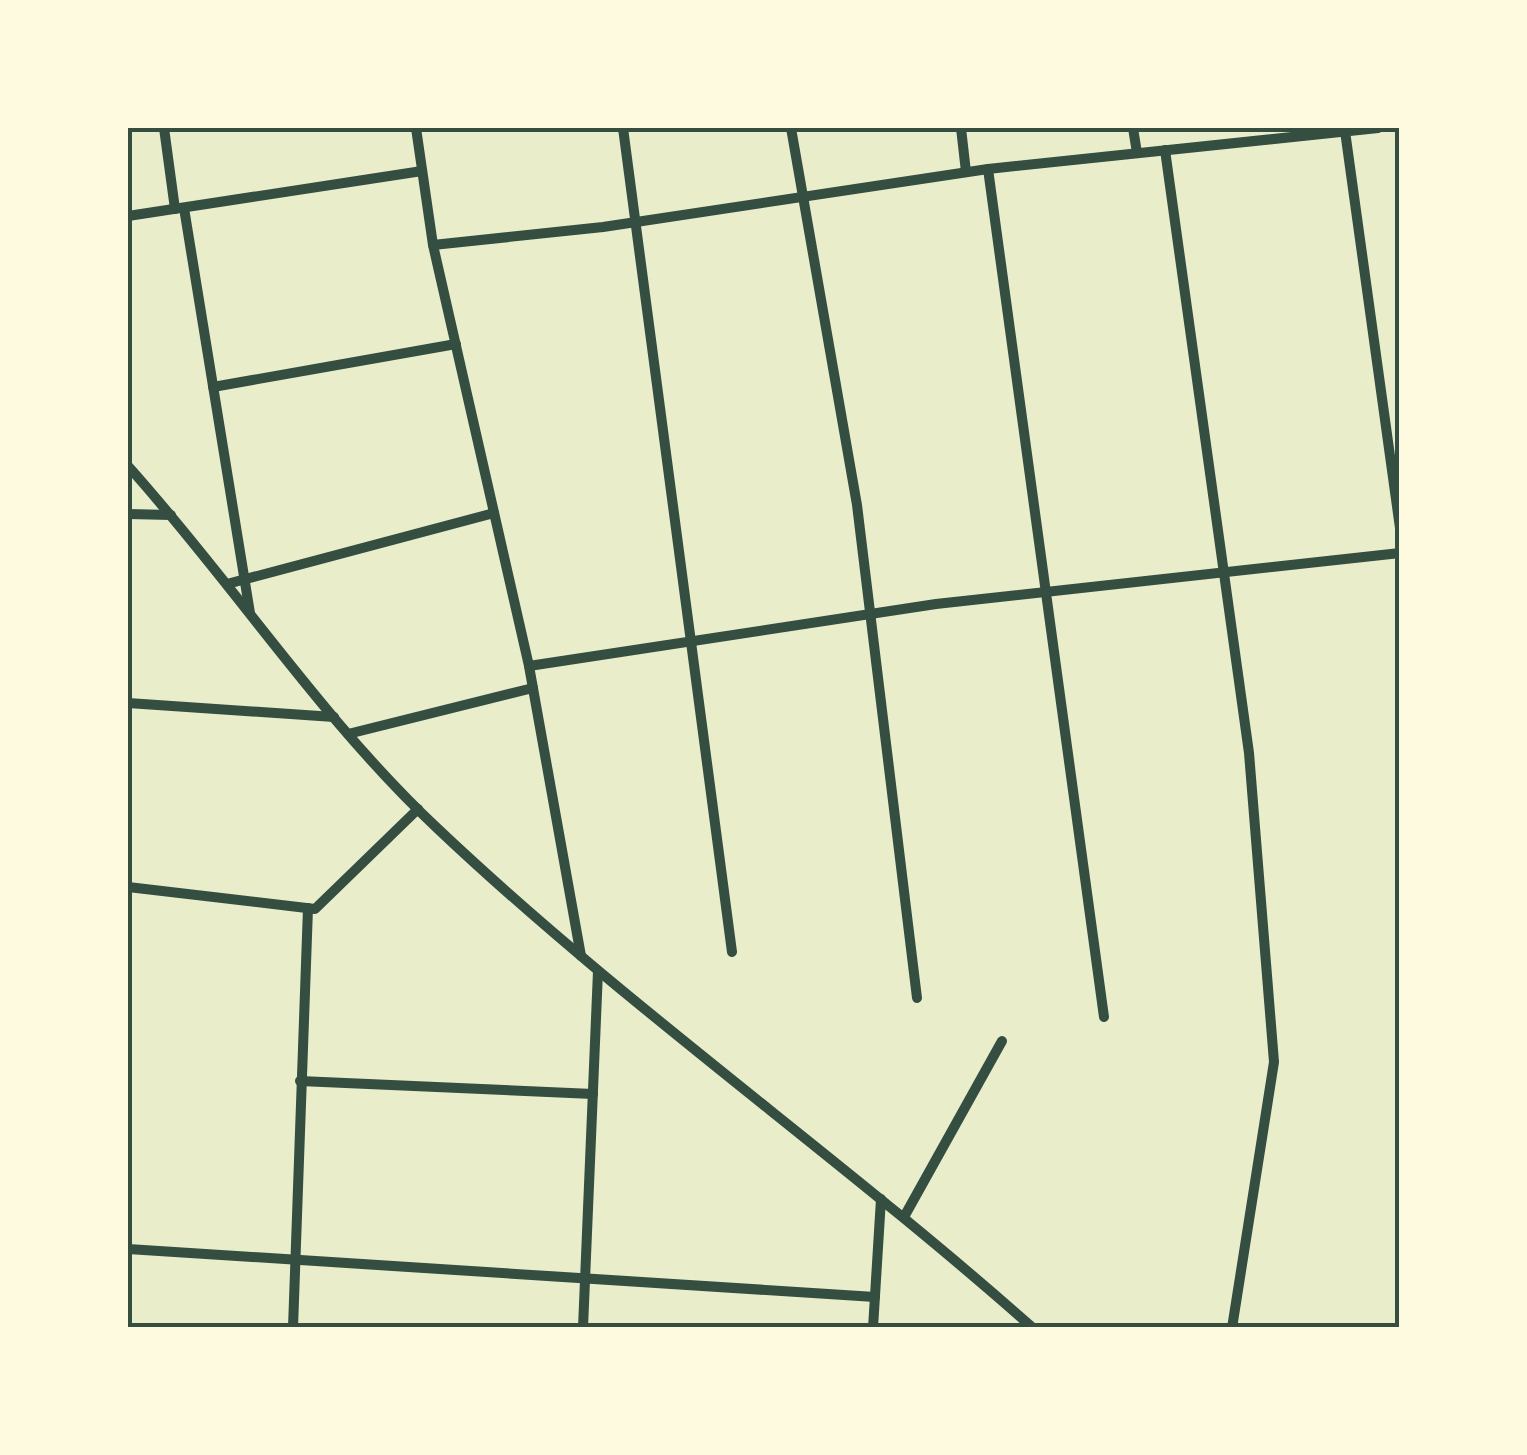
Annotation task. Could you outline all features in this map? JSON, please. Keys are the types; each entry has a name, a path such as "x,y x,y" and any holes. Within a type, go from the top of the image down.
{"street":[{"path":"164,128 250,614"},
{"path":"416,128 433,245 529,666 581,956"},
{"path":"623,128 732,952"},
{"path":"791,128 858,505 917,998"},
{"path":"961,128 966,172"},
{"path":"1133,128 1136,153"},
{"path":"433,245 636,222 988,169 1306,131 1378,128"},
{"path":"1345,131 1400,528"},
{"path":"1166,150 1248,753 1274,1062 1232,1328"},
{"path":"988,169 1104,1017"},
{"path":"128,216 422,171"},
{"path":"213,388 456,344"},
{"path":"128,466 348,734 418,809 598,971 904,1217 1033,1328"},
{"path":"226,584 494,513"},
{"path":"128,514 171,515"},
{"path":"529,666 870,614 1400,553"},
{"path":"348,734 533,688"},
{"path":"128,703 334,717"},
{"path":"128,887 315,909 418,809"},
{"path":"293,1328 308,908"},
{"path":"582,1328 598,971"},
{"path":"904,1217 1002,1041"},
{"path":"300,1081 592,1094"},
{"path":"873,1328 881,1199"},
{"path":"128,1249 875,1296"}]}
